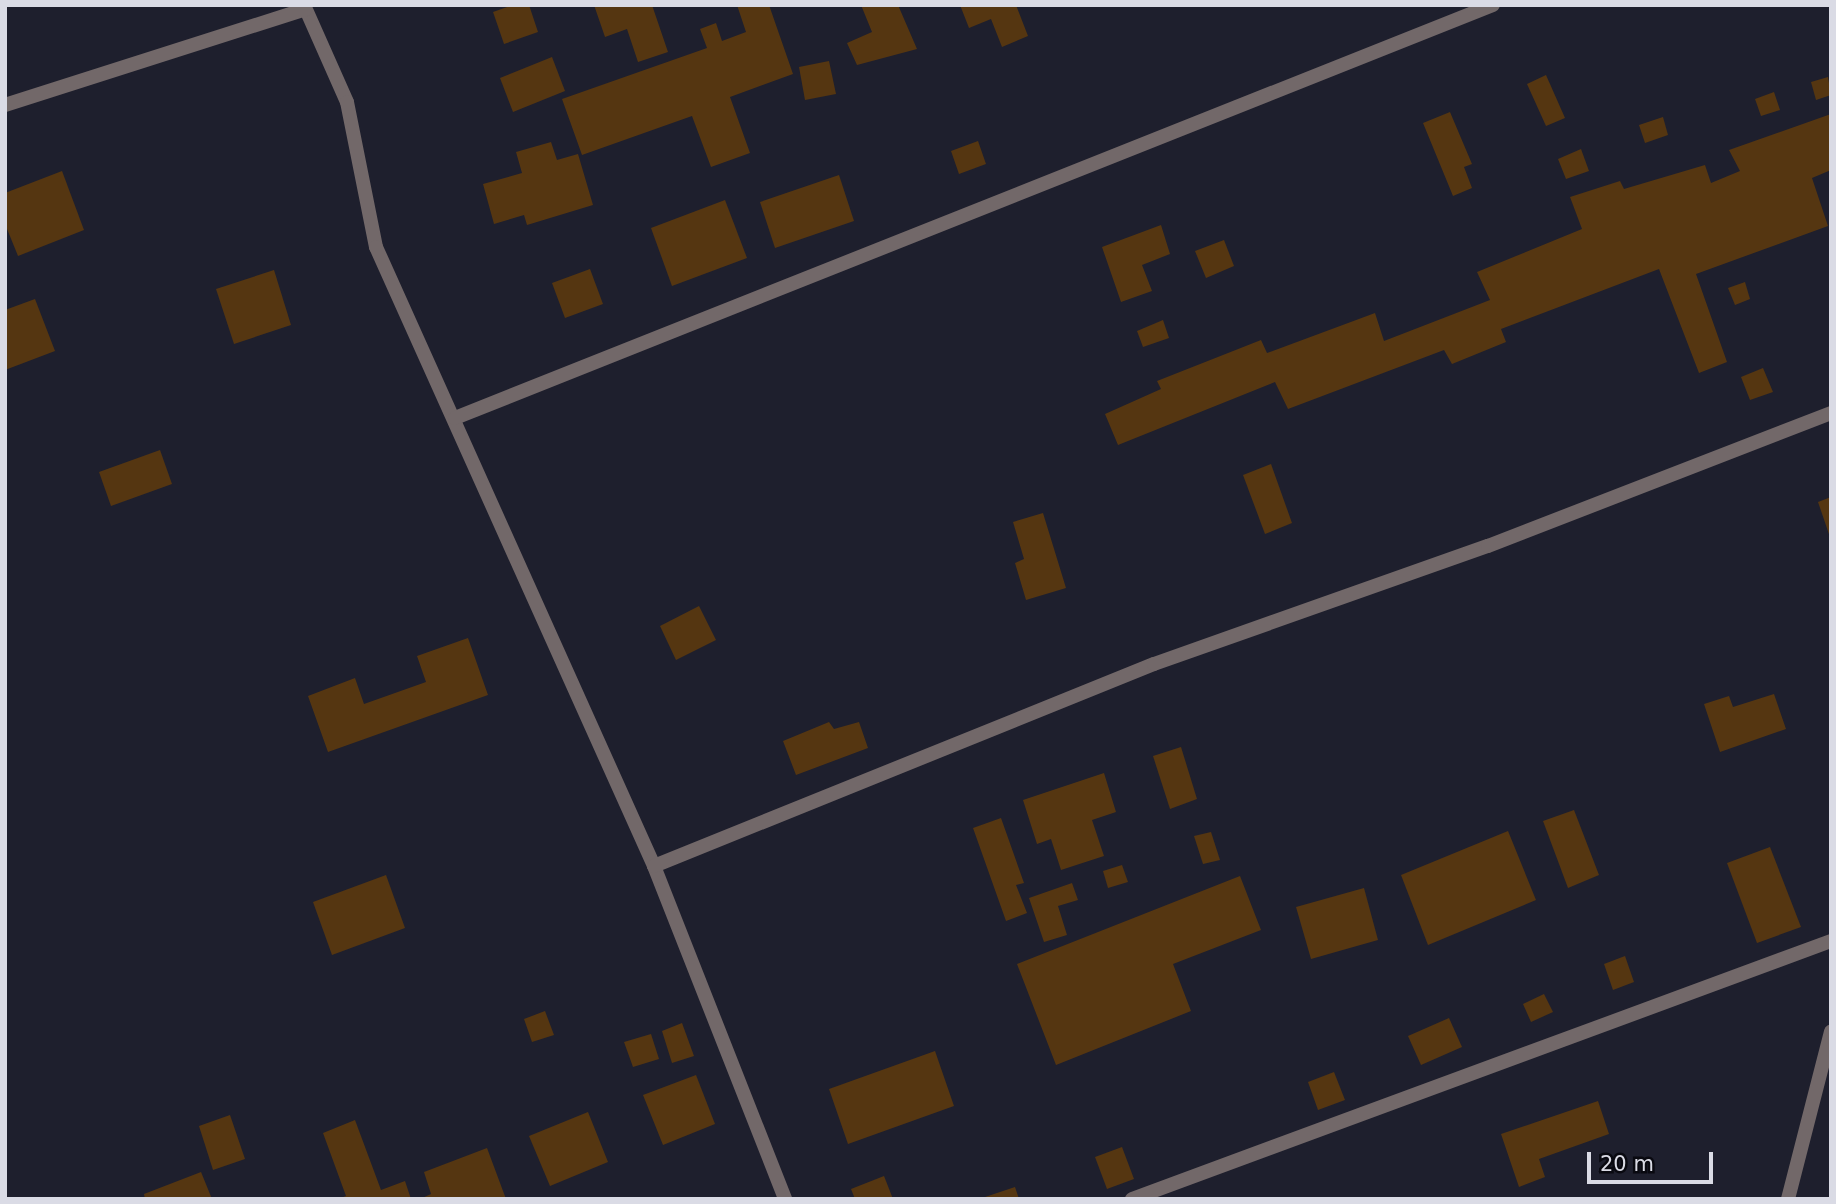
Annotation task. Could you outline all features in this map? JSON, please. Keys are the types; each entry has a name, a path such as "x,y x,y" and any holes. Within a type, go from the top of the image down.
{"street":[{"path":"455,418 1493,5"},
{"path":"5,105 305,7 347,102 376,247 654,866 785,1199"},
{"path":"654,866 1154,664 1488,546 1831,413"},
{"path":"1132,1199 1831,942"},
{"path":"1788,1199 1831,1031"}],"building":[{"path":"513,5 529,5 538,32 504,44 493,12"},
{"path":"594,5 652,5 668,52 638,62 627,29 605,37"},
{"path":"737,5 769,5 793,74 730,97 750,153 711,167 692,116 582,155 562,99 707,48 700,29 716,23 722,41 746,32"},
{"path":"861,5 898,5 917,49 857,65 847,43 872,32"},
{"path":"960,5 1016,5 1028,36 1002,47 991,19 969,28"},
{"path":"552,57 565,91 513,112 500,78"},
{"path":"829,61 836,94 805,100 799,67"},
{"path":"1546,75 1565,118 1546,126 1527,84"},
{"path":"1828,77 1831,95 1816,100 1811,82"},
{"path":"1774,92 1780,110 1761,116 1755,99"},
{"path":"1450,112 1472,164 1464,167 1472,188 1453,196 1423,123"},
{"path":"1831,114 1831,170 1812,178 1828,226 1696,274 1727,362 1699,373 1659,269 1501,329 1506,342 1452,364 1444,350 1288,409 1275,382 1118,445 1105,414 1161,389 1157,381 1261,340 1267,353 1375,313 1384,341 1490,300 1477,272 1582,229 1570,197 1620,181 1624,189 1705,165 1711,183 1740,171 1729,150"},
{"path":"1663,117 1668,135 1645,143 1639,125"},
{"path":"978,141 986,164 959,174 951,151"},
{"path":"551,142 557,160 578,154 593,205 527,225 524,215 494,224 483,184 522,173 516,152"},
{"path":"1581,149 1589,171 1566,179 1558,159"},
{"path":"62,171 84,230 18,256 5,224 5,193"},
{"path":"839,175 854,221 775,248 760,202"},
{"path":"725,200 747,258 672,286 651,228"},
{"path":"1161,225 1170,254 1142,265 1152,291 1121,302 1102,247"},
{"path":"1224,240 1234,266 1206,278 1195,251"},
{"path":"590,269 603,304 565,318 552,283"},
{"path":"274,270 291,325 234,344 216,289"},
{"path":"1745,282 1750,299 1735,305 1728,288"},
{"path":"35,299 55,351 5,370 5,310"},
{"path":"1163,320 1169,338 1143,347 1137,331"},
{"path":"1763,368 1773,392 1750,400 1741,377"},
{"path":"160,450 172,484 111,506 99,472"},
{"path":"1271,464 1292,523 1265,534 1243,475"},
{"path":"1831,497 1831,537 1830,537 1818,502"},
{"path":"1043,513 1066,588 1026,600 1015,563 1024,559 1013,522"},
{"path":"699,606 716,640 676,660 660,626"},
{"path":"468,638 488,695 328,752 308,696 355,678 364,704 426,682 417,656"},
{"path":"1774,694 1786,729 1720,752 1704,704 1729,696 1733,707"},
{"path":"829,722 834,729 859,722 868,748 796,775 783,741"},
{"path":"1181,747 1197,799 1170,809 1153,756"},
{"path":"1104,773 1116,812 1092,820 1104,856 1061,870 1051,839 1037,844 1023,800"},
{"path":"1574,810 1599,875 1568,888 1543,821"},
{"path":"1001,818 1024,883 1016,885 1027,913 1006,921 973,828"},
{"path":"1508,831 1536,900 1428,945 1401,875"},
{"path":"1211,832 1220,860 1203,864 1194,836"},
{"path":"1770,847 1801,927 1757,943 1727,863"},
{"path":"1122,865 1128,882 1108,888 1103,871"},
{"path":"386,875 405,928 332,955 313,902"},
{"path":"1240,876 1261,930 1173,964 1191,1011 1056,1065 1017,964"},
{"path":"1072,883 1078,900 1058,906 1067,935 1044,942 1029,898"},
{"path":"1364,888 1378,940 1311,959 1296,907"},
{"path":"1625,956 1634,982 1613,990 1604,964"},
{"path":"1544,994 1553,1012 1531,1022 1523,1004"},
{"path":"545,1011 554,1035 532,1042 524,1019"},
{"path":"1449,1018 1462,1047 1421,1065 1408,1036"},
{"path":"682,1023 694,1056 672,1063 662,1031"},
{"path":"651,1034 659,1059 633,1067 624,1042"},
{"path":"935,1051 954,1106 848,1144 829,1089"},
{"path":"1334,1072 1345,1100 1318,1110 1308,1082"},
{"path":"696,1075 715,1124 663,1145 643,1095"},
{"path":"1598,1101 1609,1134 1539,1159 1545,1177 1519,1187 1501,1134"},
{"path":"588,1112 608,1162 550,1186 529,1136"},
{"path":"230,1115 245,1159 213,1170 199,1126"},
{"path":"355,1120 381,1190 405,1181 411,1199 338,1199 346,1196 323,1133"},
{"path":"1122,1147 1134,1179 1107,1189 1095,1157"},
{"path":"487,1148 506,1199 420,1199 431,1194 424,1172"},
{"path":"201,1172 212,1199 145,1199 144,1194"},
{"path":"884,1176 893,1199 855,1199 851,1189"},
{"path":"1015,1187 1019,1199 982,1199 982,1198"}]}
